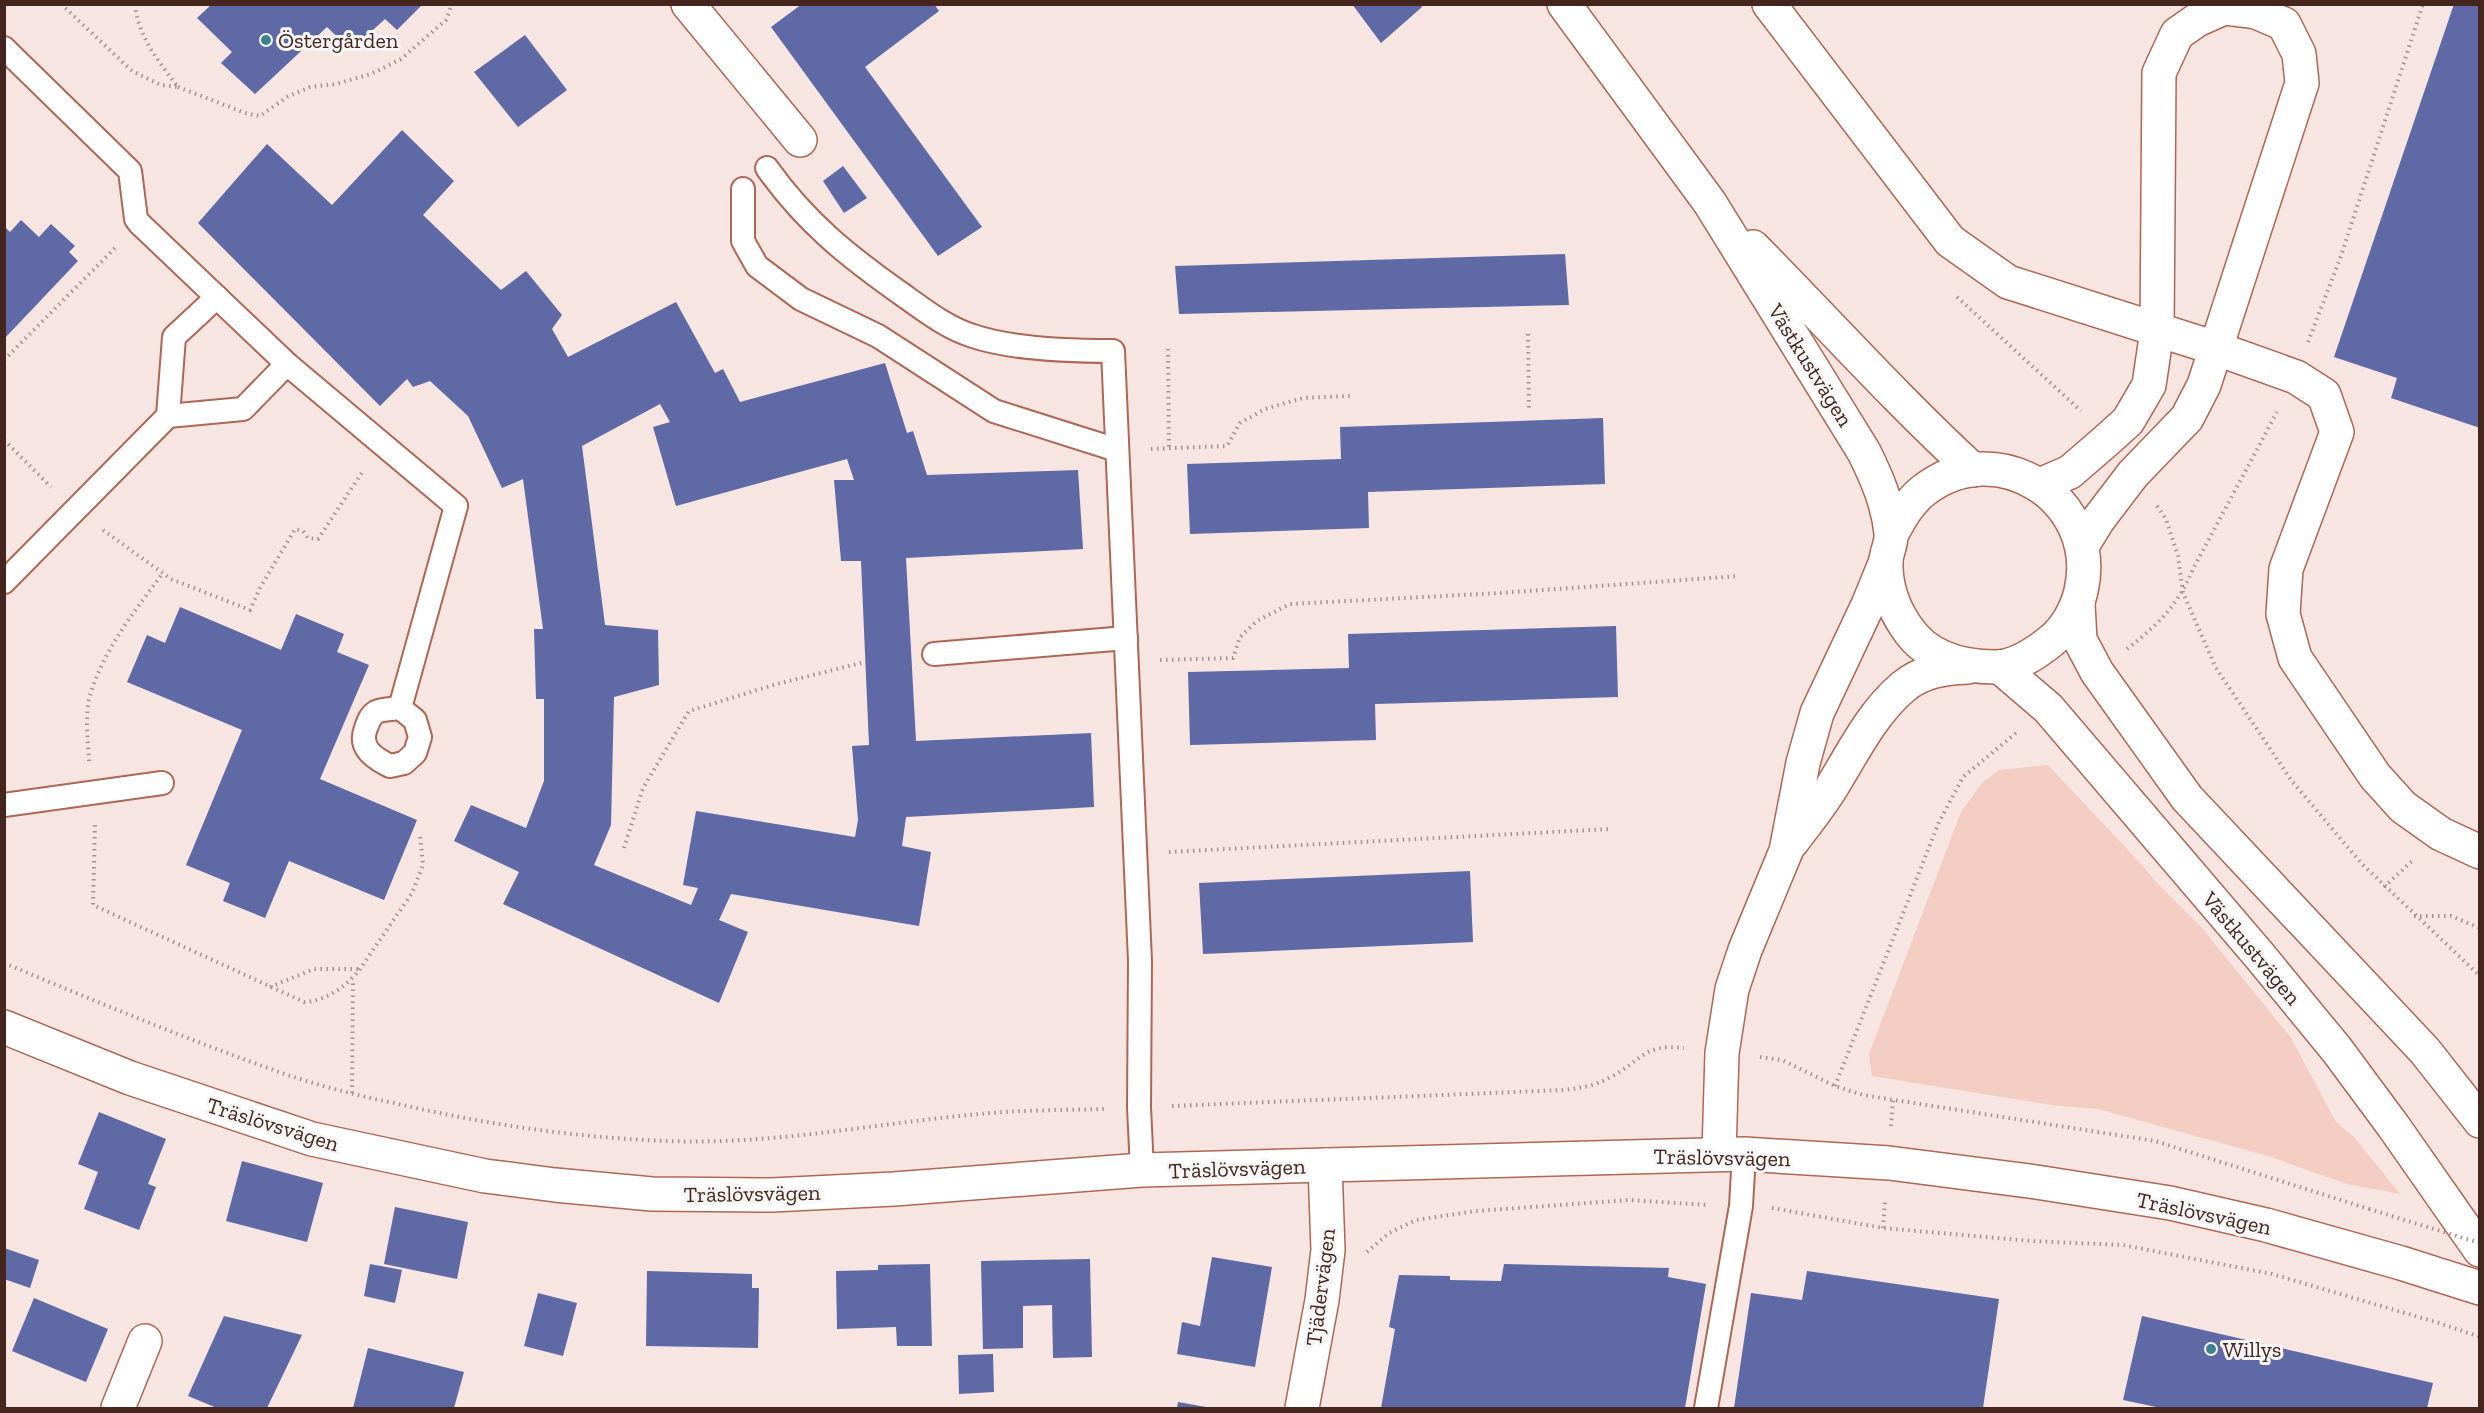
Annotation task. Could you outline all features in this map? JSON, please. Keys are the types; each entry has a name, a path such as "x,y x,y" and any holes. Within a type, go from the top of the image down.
{"street":[{"path":"688,4 800,140"},
{"name":"Västkustvägen","path":"1564,4 1710,203 1864,452 1881,485 1889,548"},
{"path":"1769,4 1950,241 2008,282 2215,348 2295,377 2324,395 2337,432 2286,569 2283,614 2295,658 2375,776 2403,807 2441,834 2480,852"},
{"path":"2040,485 2070,471 2128,421 2149,385 2157,331 2159,73 2177,34 2197,20 2224,8 2256,12 2284,24 2299,54 2302,83 2204,384 2187,418 2133,474 2098,520 2082,546"},
{"name":"Västkustvägen","path":"1710,203 1922,423 1972,470"},
{"path":"1732,1154 1722,1053 1732,988 1745,950 1786,851 1803,763 1817,713 1868,605 1904,511 1923,491 1946,477 1972,470 1990,469 2008,471 2040,485 2059,501 2073,522 2082,546 2085,576 2078,604 2080,640 2097,672 2187,798 2425,1051 2480,1120"},
{"path":"1889,548 1887,585 1893,602 1909,631 1928,649 1950,661 1988,667"},
{"path":"1786,851 1831,788 1860,740 1903,687 1921,676 1942,668 1988,667 2033,655 2060,633 2078,604"},
{"name":"Västkustvägen","path":"1988,667 2048,708 2259,955 2337,1050 2480,1250"},
{"name":"Träslövsvägen","path":"4,1027 130,1078 312,1139 475,1174 555,1185 652,1194 772,1195 894,1190 1142,1170 1732,1154 1889,1163 2036,1182 2170,1203 2266,1225 2480,1288"},
{"name":"Tjädervägen","path":"1302,1408 1322,1300 1328,1250 1326,1165"},
{"path":"118,1408 145,1341"}],"lane":[{"path":"4,48 130,171 136,219 287,364 456,506 400,708"},
{"path":"767,168 789,198 848,256 935,318 973,336 1011,344 1076,351 1113,351 1140,961 1139,1107 1142,1170"},
{"path":"743,189 743,241 757,266 801,299 878,336 994,411 1117,450"},
{"path":"168,416 174,337 217,297"},
{"path":"4,582 168,416 243,409 287,364"},
{"path":"934,654 1126,638"},
{"path":"4,805 162,783"},
{"path":"1706,1408 1741,1206 1732,1154"}],"path":[{"path":"61,4 132,71 161,85 178,87 248,114 260,116 287,97 310,87 336,84 371,74 401,59 446,20 452,4"},
{"path":"135,4 136,16 151,53 178,87"},
{"path":"2097,672 2157,626 2183,593 2193,569 2295,377 2341,256 2423,4"},
{"path":"4,360 140,222"},
{"path":"1528,334 1529,411"},
{"path":"1168,349 1169,448"},
{"path":"1117,450 1227,446 1240,423 1265,409 1303,398 1351,396"},
{"path":"4,440 75,510 171,579 250,610 260,588 295,529 303,531 309,538 318,539 381,443"},
{"path":"163,573 105,658 90,694 87,734 95,825 93,905 269,987 304,1002 317,1001 353,979 412,893 423,865 420,835"},
{"path":"1126,662 1233,658 1240,637 1257,621 1290,604 1488,594 1739,576"},
{"path":"624,848 643,788 689,711 777,684 866,662"},
{"path":"1835,1086 1939,822 1963,777 2048,708"},
{"path":"1135,854 1610,829"},
{"path":"2414,916 2451,916 2480,928"},
{"path":"4,963 280,1073 434,1112 517,1127 671,1141 749,1139 836,1132 981,1114 1564,1090 1588,1087 1609,1078 1645,1054 1666,1046 1782,1060 1835,1086 1863,1095 2155,1141 2246,1167 2369,1209 2480,1243"},
{"path":"269,987 314,969 360,969"},
{"path":"352,1093 353,979"},
{"path":"1365,1254 1389,1233 1416,1220 1476,1211 1629,1200 1741,1206 1777,1209 1883,1228 2031,1241 2123,1245 2272,1274 2480,1337"}],"shaded area":[{"path":"2048,765 2155,881 2202,928 2291,1038 2336,1122 2354,1137 2400,1194 2347,1184 2268,1156 2098,1109 2051,1105 1872,1076 1869,1054 1961,812 1982,783 1999,770"}],"building":[{"name":"Östergården","path":"212,4 423,4 397,30 385,19 351,50 327,27 255,94 221,63 232,52 197,18"},
{"path":"802,4 934,4 939,11 865,67 982,227 938,256 771,27"},
{"path":"1352,4 1420,4 1422,7 1381,43"},
{"path":"2454,4 2480,4 2480,428 2391,398 2397,378 2334,357"},
{"path":"525,35 567,90 518,127 474,72"},
{"path":"402,130 454,181 423,215 501,290 526,271 562,315 552,329 568,357 676,302 715,373 723,369 740,402 885,363 907,433 913,431 927,475 1078,470 1083,549 906,558 916,741 1091,733 1094,807 906,817 902,846 931,852 919,926 731,894 719,920 748,932 719,1003 503,904 519,872 454,841 471,805 526,828 544,781 544,699 536,699 534,629 543,629 523,479 502,488 468,416 430,381 413,387 407,379 380,406 198,223 267,144 332,205","holes":["660,404 670,422 653,427 676,506 847,459 854,480 834,480 841,561 861,561 869,745 852,746 858,820 855,837 696,811 683,885 698,888 691,905 594,865 611,825 614,697 659,685 658,630 605,625 582,446"]},
{"path":"843,166 867,198 844,213 823,181"},
{"path":"21,220 39,237 51,224 75,246 69,252 78,261 4,339 4,226 10,232"},
{"path":"1565,254 1569,305 1179,314 1175,266"},
{"path":"1603,418 1605,484 1368,492 1369,528 1190,534 1187,464 1341,459 1340,427"},
{"path":"180,607 281,650 296,614 344,634 337,652 369,665 320,779 417,820 384,900 289,861 265,918 223,901 230,883 186,865 242,730 127,682 147,635 165,643"},
{"path":"1616,626 1618,697 1375,704 1376,740 1190,745 1188,672 1349,668 1348,634"},
{"path":"1470,871 1473,942 1203,954 1199,883"},
{"path":"99,1112 166,1139 148,1184 156,1187 139,1230 84,1209 98,1172 78,1164"},
{"path":"242,1161 323,1183 307,1242 226,1221"},
{"path":"395,1207 468,1222 457,1279 384,1264"},
{"path":"4,1248 39,1260 30,1288 4,1279"},
{"path":"1212,1257 1272,1267 1255,1367 1177,1354 1182,1322 1200,1326"},
{"path":"1090,1259 1092,1357 1053,1358 1052,1305 1023,1306 1023,1348 983,1349 981,1261"},
{"path":"370,1264 402,1270 395,1303 364,1296"},
{"path":"930,1264 932,1346 897,1346 896,1327 837,1329 836,1271 878,1270 878,1265"},
{"path":"1504,1264 1669,1268 1668,1277 1706,1284 1685,1408 1381,1408 1395,1329 1389,1327 1399,1275 1450,1276 1450,1280 1501,1281"},
{"path":"647,1271 752,1274 752,1288 759,1288 758,1348 646,1346"},
{"path":"1807,1271 1999,1299 1983,1408 1734,1408 1751,1293 1802,1300"},
{"path":"538,1293 577,1303 563,1356 524,1346"},
{"path":"34,1298 108,1329 86,1382 12,1351"},
{"path":"224,1316 302,1335 267,1408 217,1408 188,1396"},
{"name":"Willys","path":"2142,1316 2433,1383 2427,1408 2161,1408 2123,1400"},
{"path":"368,1348 464,1372 454,1408 353,1408"},
{"path":"993,1354 994,1392 959,1394 958,1355"},
{"path":"1178,1402 1206,1407 1206,1408 1177,1408"}],"place":[{"name":"Östergården","path":"266,40"},
{"name":"Willys","path":"2211,1349"}]}
